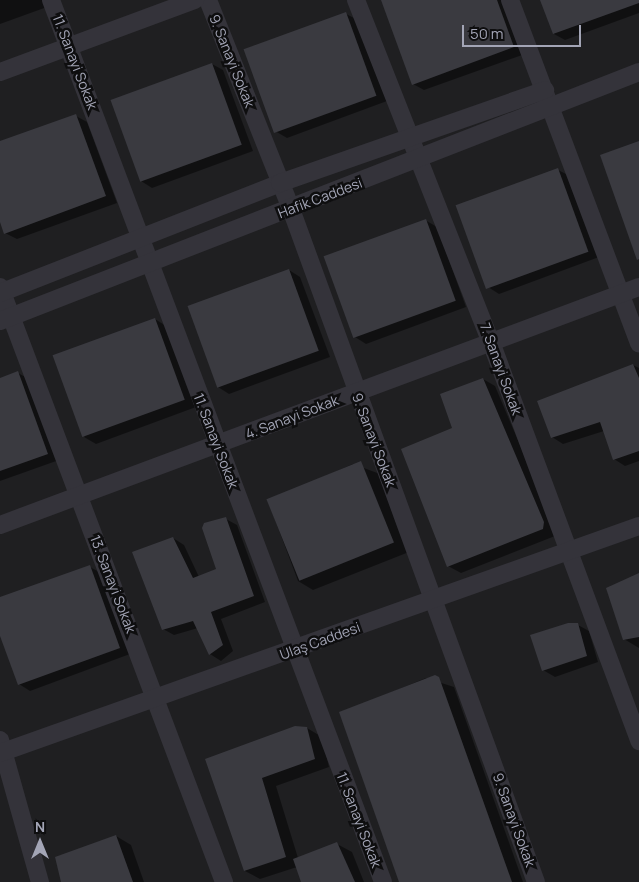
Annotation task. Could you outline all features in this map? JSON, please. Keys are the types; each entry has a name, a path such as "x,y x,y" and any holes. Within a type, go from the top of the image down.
{"street":[{"name":"11. Sanayi Sokak","path":"51,0 141,235 217,445 382,882"},
{"path":"0,72 195,0"},
{"name":"9. Sanayi Sokak","path":"208,0 292,209 356,393 434,600 536,882"},
{"name":"7. Sanayi Sokak","path":"356,0 408,138 419,160 491,342 567,552 639,741"},
{"path":"510,0 639,344"},
{"name":"Hafik Caddesi","path":"1,291 141,235 408,138 639,72"},
{"name":"Hafik Caddesi","path":"6,319 419,160 548,99"},
{"name":"4. Sanayi Sokak","path":"0,525 80,497 639,287"},
{"name":"13. Sanayi Sokak","path":"1,291 6,319 80,497 224,882"},
{"name":"Ulaş Caddesi","path":"1,748 156,699 639,526"},
{"path":"1,748 40,882"}],"shaded area":[{"path":"0,0 639,0 639,882 0,882"}],"building":[{"path":"381,0 497,0 514,47 412,85"},
{"path":"540,0 639,0 639,3 553,34"},
{"path":"346,12 376,96 274,133 244,49"},
{"path":"212,63 242,145 140,182 111,100"},
{"path":"76,114 106,196 4,234 0,222 0,141"},
{"path":"639,141 639,259 637,260 600,155"},
{"path":"558,168 588,252 486,289 456,205"},
{"path":"426,219 456,301 353,338 324,256"},
{"path":"289,269 319,351 217,388 188,306"},
{"path":"155,318 185,400 82,437 53,355"},
{"path":"633,364 639,378 639,451 613,460 600,422 551,438 537,401"},
{"path":"18,371 48,454 0,471 0,378"},
{"path":"483,378 544,522 543,529 447,567 401,449 452,428 440,394"},
{"path":"361,461 394,543 299,581 266,499"},
{"path":"226,517 254,596 211,612 223,645 209,655 193,621 162,630 132,552 173,537 193,578 216,569 202,528 204,523"},
{"path":"90,565 120,648 18,685 0,636 0,597"},
{"path":"639,573 639,637 623,640 606,588"},
{"path":"568,623 578,623 587,656 542,671 530,635"},
{"path":"435,675 439,677 512,882 399,882 339,712"},
{"path":"295,726 307,727 315,759 262,778 286,857 244,871 205,759"},
{"path":"116,835 133,882 61,882 55,857"},
{"path":"337,842 355,882 301,882 293,859"}]}
